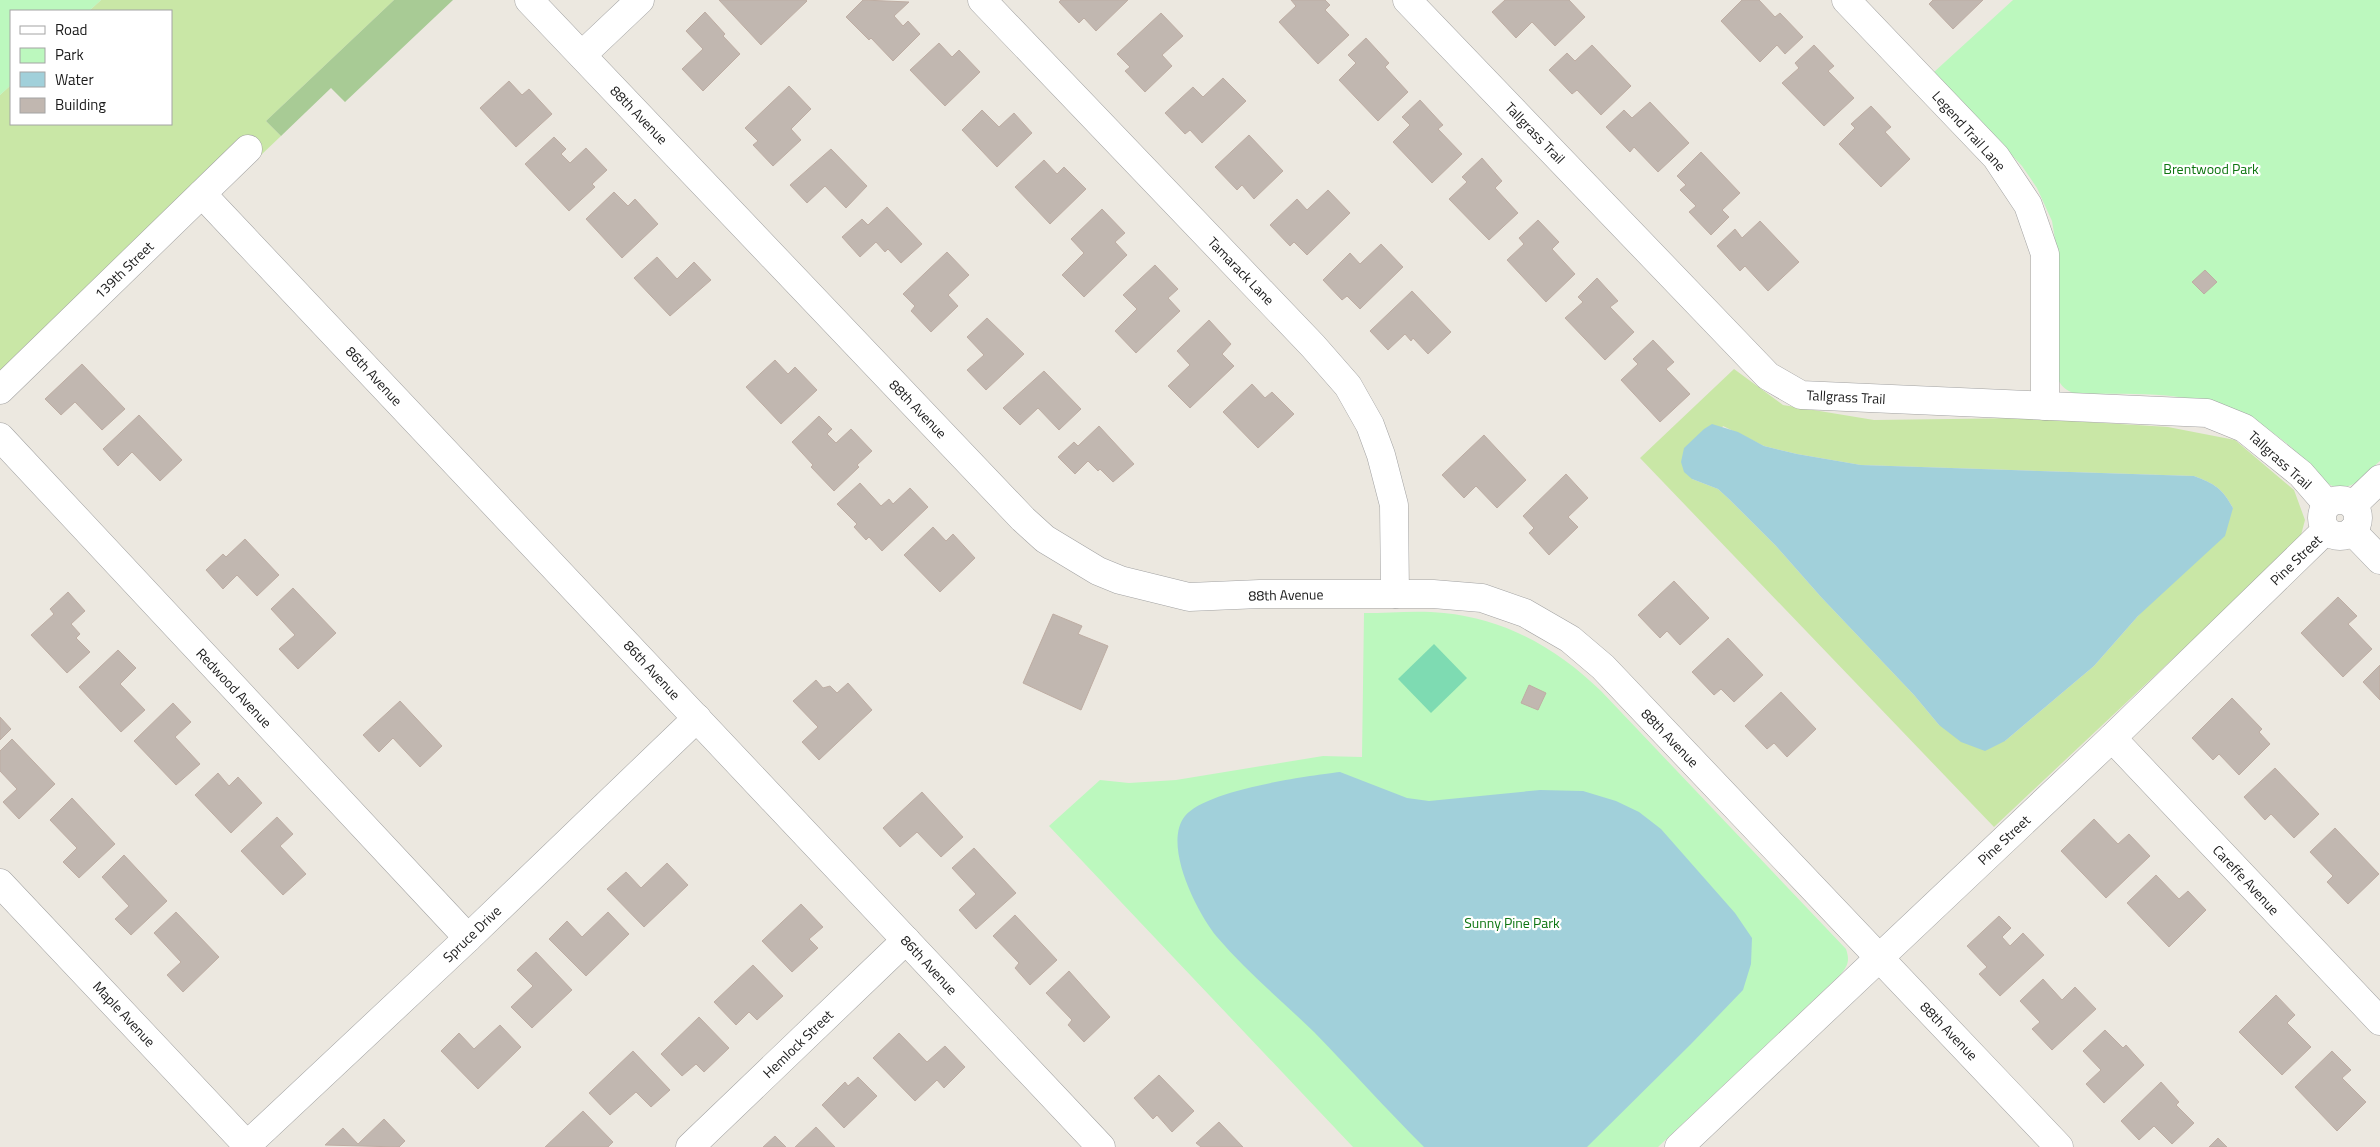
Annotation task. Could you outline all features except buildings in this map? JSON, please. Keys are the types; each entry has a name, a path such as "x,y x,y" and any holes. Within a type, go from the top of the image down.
{"street":[{"name":"88th Avenue","path":"529,0 1023,519 1046,539 1069,555 1098,571 1120,580 1189,597 1260,594 1433,594 1482,598 1525,613 1570,639 1603,667 2059,1147"},
{"path":"582,55 640,0"},
{"name":"Tamarack Lane","path":"982,0 1306,339 1348,386 1370,425 1381,455 1394,505 1395,594"},
{"name":"Tallgrass Trail","path":"1407,0 1768,376 1801,395 2207,412 2244,428 2300,474 2380,560"},
{"name":"Legend Trail Lane","path":"1846,0 1996,158 2028,205 2045,254 2045,406"},
{"name":"139th Street","path":"0,390 248,149"},
{"name":"86th Avenue","path":"202,194 1101,1147"},
{"name":"Redwood Avenue","path":"0,437 468,938"},
{"name":"Pine Street","path":"1680,1147 2112,738 2380,479"},
{"name":"Spruce Drive","path":"246,1146 468,938 697,718"},
{"name":"Careffe Avenue","path":"2112,738 2380,1021"},
{"name":"Maple Avenue","path":"0,883 246,1146"},
{"name":"Hemlock Street","path":"690,1147 906,940"}],"green space":[{"path":"0,0 101,0 90,10 10,10 10,86 0,95"},
{"path":"101,0 394,0 266,121 281,136 261,155 245,142 0,372 0,95 10,86 10,125 172,125 172,10 90,10"},
{"path":"394,0 453,0 345,102 331,88 281,136 266,121"},
{"name":"Brentwood Park","path":"2013,0 2380,0 2380,461 2355,483 2343,487 2330,485 2278,437 2251,419 2228,408 2204,401 2178,397 2127,394 2075,394 2062,386 2057,377 2057,251 2052,221 2037,188 2022,166 1934,72"},
{"path":"1734,369 1783,405 1874,420 2026,418 2168,427 2235,440 2294,490 2305,520 2300,539 1994,827 1640,458","holes":["1723,426 1764,446 1797,454 1861,465 2194,476 2217,487 2233,508 2094,666 2005,741 1939,725 1914,695 1821,597 1776,546 1730,500 1718,489 1692,479"]},
{"name":"Sunny Pine Park","path":"1424,612 1466,616 1509,629 1548,649 1601,691 1846,949 1848,963 1840,975 1658,1147 1353,1147 1049,826 1100,780 1129,783 1176,780 1323,756 1362,757 1364,613"},
{"path":"1434,644 1467,678 1431,713 1398,679"}],"water":[{"path":"1712,424 1738,432 1764,446 1797,454 1861,465 2194,476 2217,487 2233,508 2225,536 2138,616 2094,666 2005,741 1985,751 1961,742 1939,725 1914,695 1821,597 1776,546 1730,500 1718,489 1692,479 1684,472 1681,462 1684,448"},
{"path":"1340,772 1407,798 1429,801 1540,790 1583,791 1616,801 1639,812 1661,829 1735,913 1752,938 1751,964 1743,990 1587,1147 1424,1147 1314,1032 1228,950 1200,912 1185,878 1180,860 1177,843 1179,828 1185,816 1196,807 1213,799 1258,786"}]}
